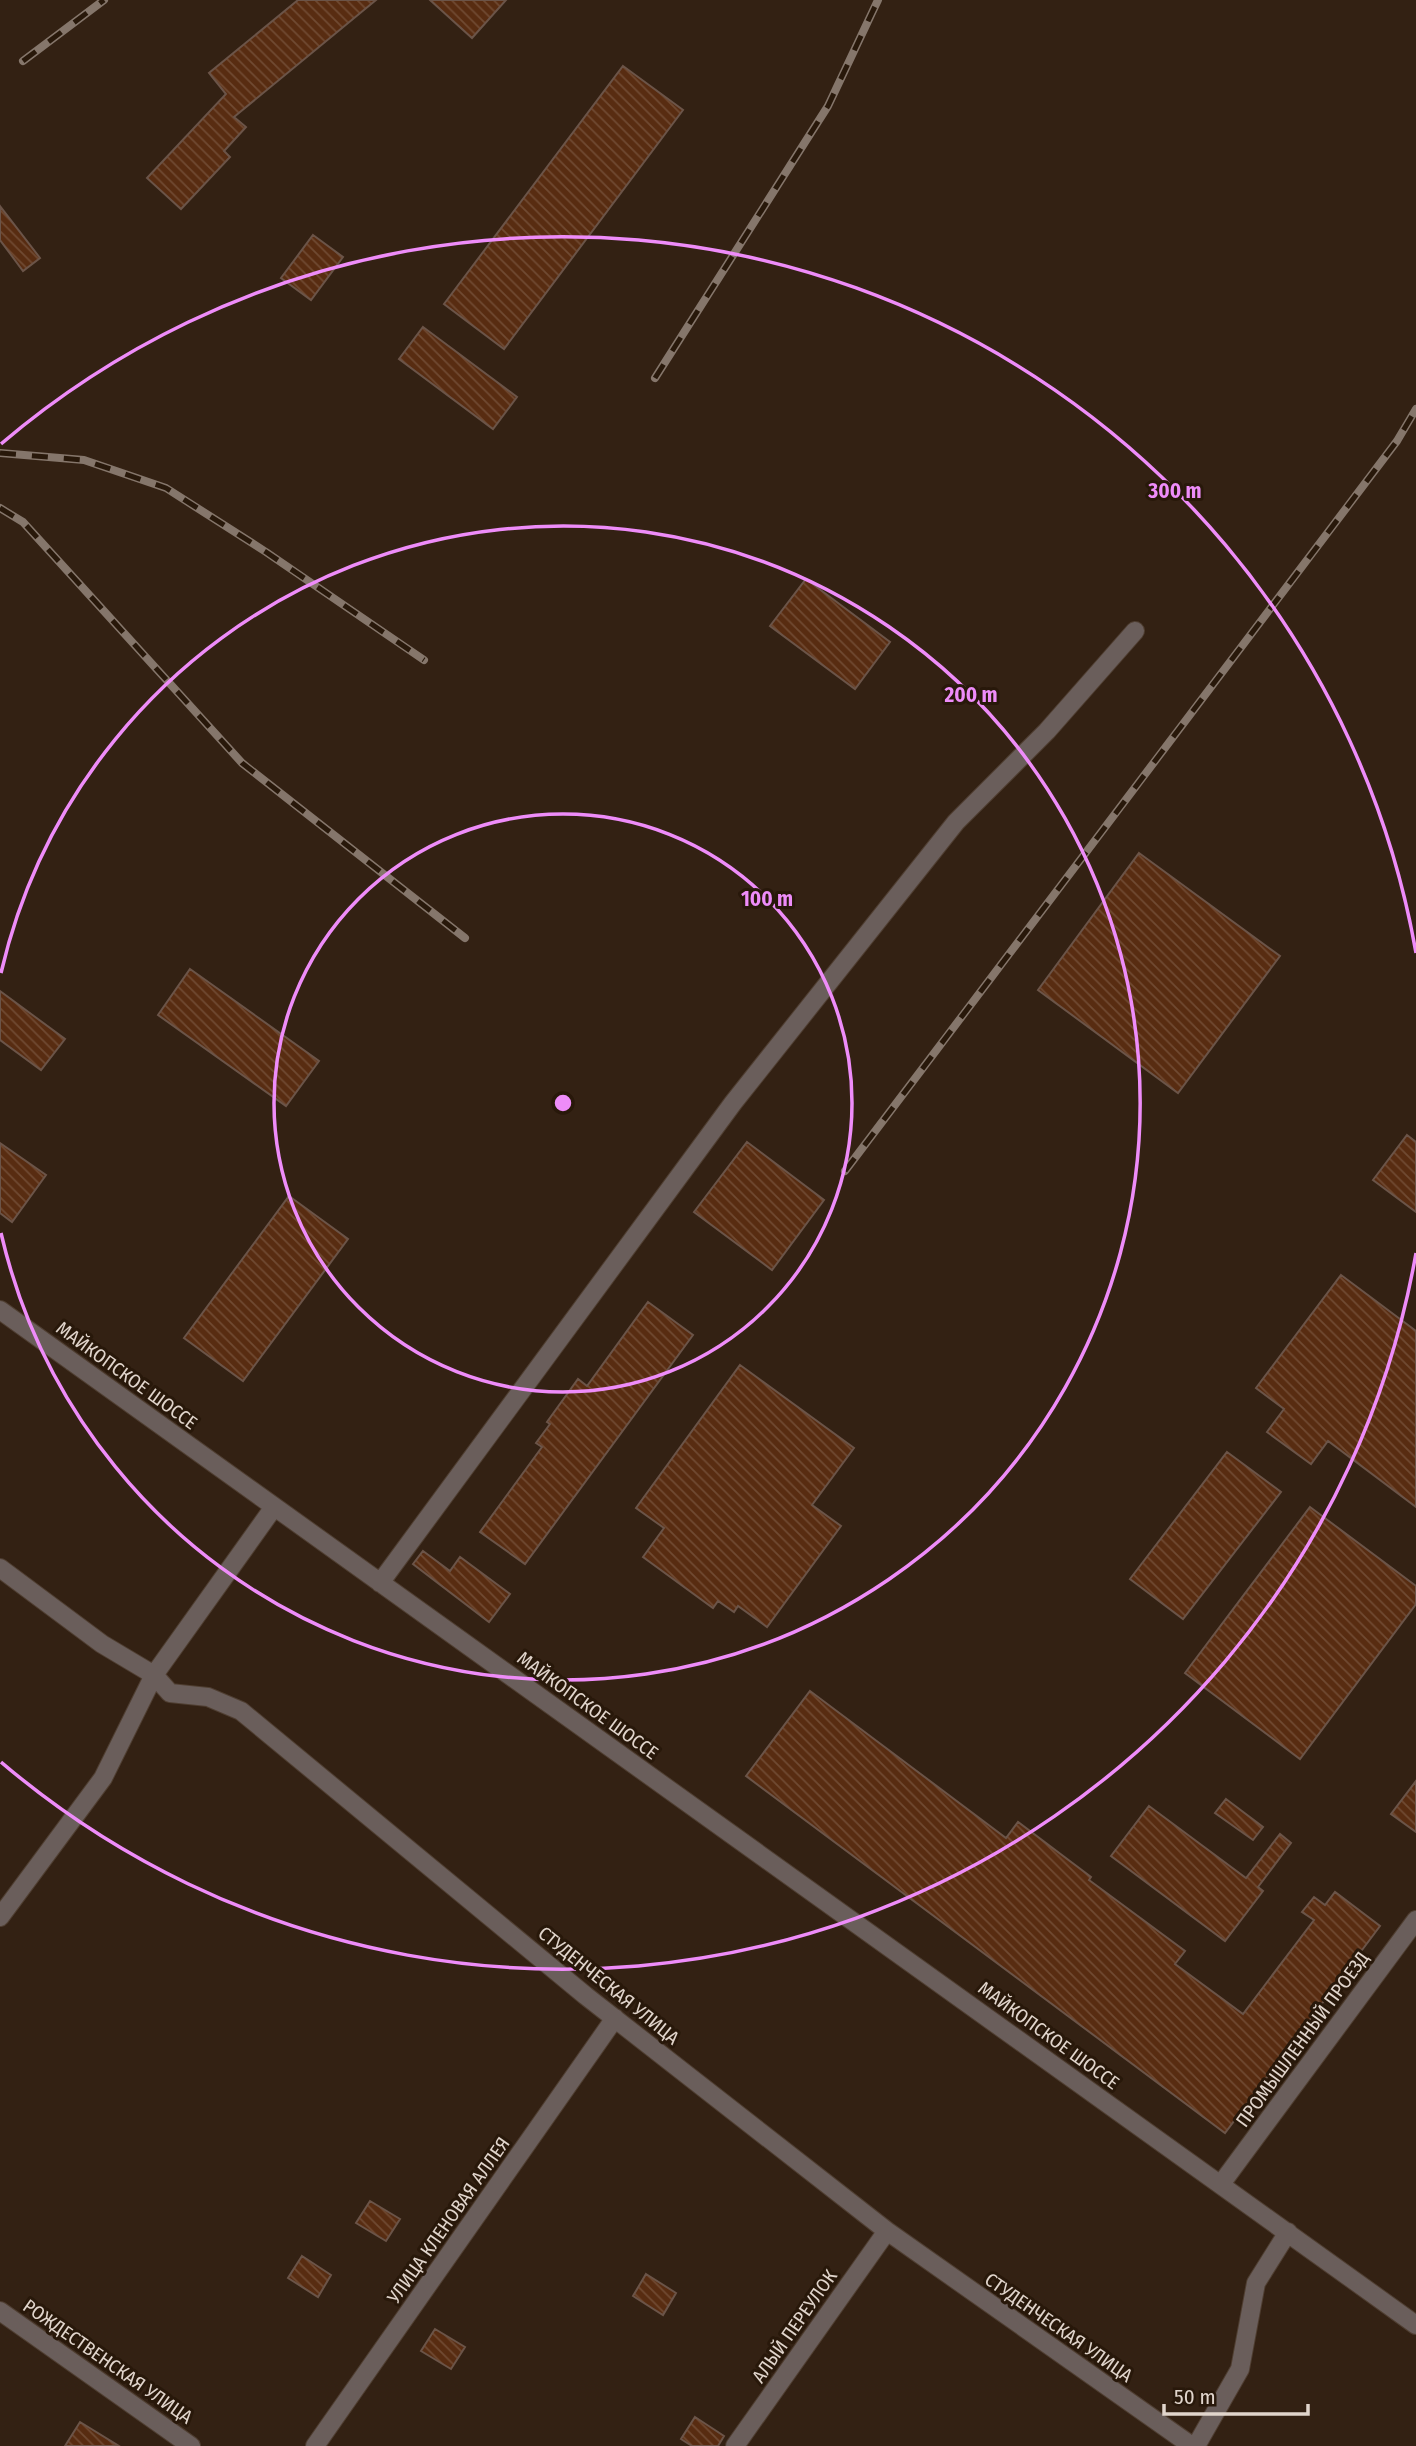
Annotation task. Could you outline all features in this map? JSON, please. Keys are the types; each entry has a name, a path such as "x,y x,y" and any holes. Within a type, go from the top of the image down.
{"street":[{"path":"380,1583 733,1103 939,843 956,822 1047,731 1135,631"},
{"name":"МАЙКОПСКОЕ ШОССЕ","path":"0,1310 1416,2325"},
{"path":"0,1917 103,1778 154,1675 274,1507"},
{"name":"СТУДЕНЧЕСКАЯ УЛИЦА","path":"0,1568 102,1644 154,1675 170,1693 208,1697 241,1711 615,2018 887,2231 1194,2446"},
{"path":"0,1899 46,1857"},
{"name":"ПРОМЫШЛЕННЫЙ ПРОЕЗД","path":"1221,2184 1416,1920"},
{"name":"УЛИЦА КЛЕНОВАЯ АЛЛЕЯ","path":"315,2446 615,2018"},
{"name":"АЛЫЙ ПЕРЕУЛОК","path":"734,2446 887,2231"},
{"path":"1194,2446 1240,2369 1256,2283 1288,2232"},
{"name":"РОЖДЕСТВЕНСКАЯ УЛИЦА","path":"0,2311 191,2446"}],"building":[{"path":"298,0 376,0 234,117 246,127 224,151 230,157 181,209 147,178 226,94 209,73"},
{"path":"430,0 506,0 472,38"},
{"path":"623,66 683,110 504,349 444,304"},
{"path":"0,206 40,258 23,271 0,240"},
{"path":"313,235 343,257 311,300 281,278"},
{"path":"423,327 517,397 493,429 399,359"},
{"path":"806,579 890,642 855,689 770,626"},
{"path":"1139,853 1280,956 1178,1093 1038,990"},
{"path":"190,969 319,1061 286,1106 158,1015"},
{"path":"0,991 65,1039 41,1070 0,1040"},
{"path":"1407,1135 1416,1142 1416,1212 1373,1180"},
{"path":"747,1142 824,1200 772,1270 694,1212"},
{"path":"0,1143 46,1175 12,1222 0,1213"},
{"path":"289,1196 348,1239 243,1381 184,1338"},
{"path":"1341,1275 1416,1331 1416,1507 1328,1441 1311,1464 1267,1432 1284,1409 1256,1388"},
{"path":"648,1302 693,1335 525,1564 480,1532 542,1447 536,1443 550,1424 547,1422 578,1379 587,1386"},
{"path":"740,1365 854,1448 812,1505 841,1526 767,1627 738,1606 734,1612 718,1601 713,1608 643,1557 664,1528 636,1508"},
{"path":"1227,1452 1281,1492 1183,1619 1130,1579"},
{"path":"1310,1507 1416,1586 1416,1604 1300,1759 1185,1673"},
{"path":"423,1551 450,1571 460,1557 510,1594 489,1622 413,1564"},
{"path":"810,1691 1006,1838 1018,1822 1091,1877 1089,1880 1185,1951 1175,1964 1243,2014 1314,1920 1302,1912 1314,1897 1325,1905 1335,1892 1380,1926 1225,2133 746,1776"},
{"path":"1416,1781 1416,1832 1391,1814"},
{"path":"1226,1799 1263,1827 1253,1840 1215,1813"},
{"path":"1149,1806 1246,1878 1280,1834 1291,1843 1258,1887 1263,1891 1225,1941 1111,1856"},
{"path":"370,2201 400,2219 386,2241 356,2223"},
{"path":"302,2256 331,2275 318,2297 288,2278"},
{"path":"646,2274 676,2293 663,2315 633,2296"},
{"path":"435,2329 465,2347 451,2369 421,2351"},
{"path":"695,2417 724,2436 718,2446 692,2446 681,2439"},
{"path":"80,2422 119,2446 65,2446"}],"railway":[{"path":"23,61 104,0"},
{"path":"655,378 828,106 878,0"},
{"path":"845,1171 1397,441 1416,409"},
{"path":"0,453 84,460 166,488 266,552 424,660"},
{"path":"0,508 23,522 242,763 465,938"}]}
